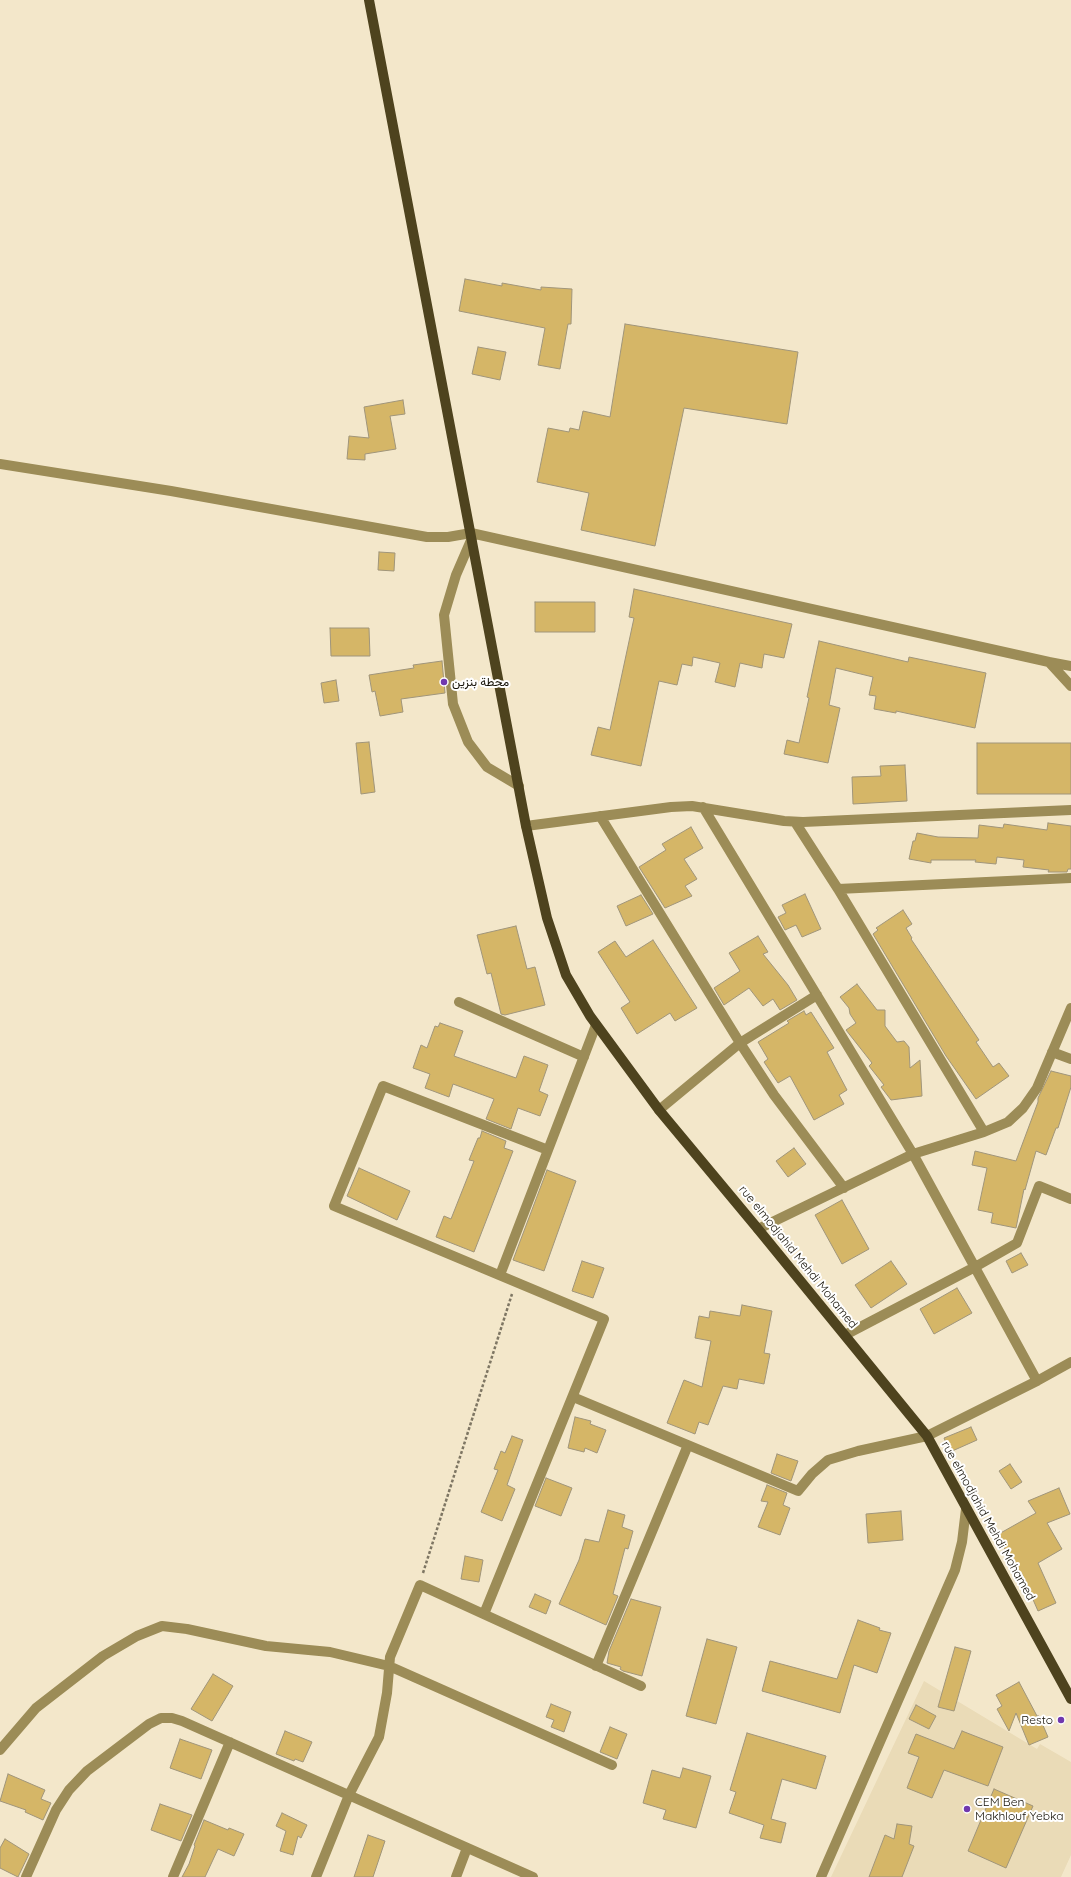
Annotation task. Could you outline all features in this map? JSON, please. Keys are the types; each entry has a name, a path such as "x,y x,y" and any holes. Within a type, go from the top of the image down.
{"main road":[{"name":"rue elmodjahid Mehdi Mohamed","path":"369,0 526,826 547,918 566,975 596,1025 659,1110 927,1436 1071,1699"}],"street":[{"path":"0,464 172,491 426,537 471,536 1071,666"},
{"path":"471,536 456,575 444,615 453,704 468,742 487,767 519,786"},
{"path":"1048,662 1071,686"},
{"path":"526,826 671,807 692,806 784,822 1071,810"},
{"path":"703,807 913,1154 1038,1381"},
{"path":"600,816 740,1043 774,1095 844,1188"},
{"path":"795,822 838,889 984,1132"},
{"path":"838,889 1071,878"},
{"path":"659,1110 740,1043 817,995"},
{"path":"459,1002 584,1057"},
{"path":"758,1229 913,1154 984,1132 1008,1122 1023,1108 1037,1088 1071,1008"},
{"path":"500,1275 596,1025"},
{"path":"1052,1052 1071,1059"},
{"path":"484,1614 604,1319 334,1206 383,1086 548,1150"},
{"path":"845,1335 975,1267 1017,1243 1039,1186 1071,1199"},
{"path":"573,1396 798,1491 812,1474 828,1460 858,1451 927,1436 1038,1381 1071,1362"},
{"path":"596,1666 688,1445"},
{"path":"821,1877 955,1570 962,1542 966,1508"},
{"path":"316,1877 349,1795 379,1737 387,1693 390,1657 420,1585 641,1686"},
{"path":"0,1750 36,1708 97,1661 137,1636 162,1626 187,1629 266,1646 330,1652 389,1666 612,1765"},
{"path":"26,1877 56,1810 69,1790 87,1771 149,1724 161,1718 172,1718 230,1742 533,1877"},
{"path":"174,1877 230,1742"},
{"path":"456,1877 468,1848"}],"path":[{"path":"420,1585 515,1282"}],"shaded area":[{"name":"CEM Ben Makhlouf Yebka","path":"924,1681 1037,1749 1040,1744 1071,1762 1071,1855 1061,1877 831,1877"}],"building":[{"path":"465,279 502,286 502,283 541,290 541,287 572,289 571,324 568,324 560,369 538,365 545,328 459,311"},
{"path":"625,324 798,352 787,424 684,408 655,546 581,530 589,493 537,482 548,428 569,432 570,428 579,430 583,411 610,417"},
{"path":"478,347 506,352 500,380 472,374"},
{"path":"403,400 405,414 390,416 396,449 365,454 365,460 347,459 349,436 369,438 364,407"},
{"path":"379,552 395,553 394,571 378,570"},
{"path":"634,589 792,624 784,658 764,654 762,668 740,663 735,687 715,682 720,663 693,657 692,666 682,664 677,685 659,681 641,766 591,755 598,727 610,730 634,618 629,617"},
{"path":"535,602 595,602 595,632 535,632"},
{"path":"330,628 369,628 370,656 331,656"},
{"path":"819,641 908,662 909,657 986,673 975,728 896,711 896,713 874,709 876,696 869,695 873,677 836,668 829,705 840,708 828,763 784,754 787,740 799,743"},
{"path":"442,661 445,693 401,699 403,712 380,716 375,691 372,692 369,675 414,668 413,665"},
{"path":"336,680 339,701 324,703 321,683"},
{"path":"369,742 375,792 361,794 356,743"},
{"path":"977,743 1071,743 1071,794 977,794"},
{"path":"905,765 907,801 853,804 852,777 881,776 880,766"},
{"path":"1048,823 1071,826 1071,869 1068,869 1067,872 1048,872 1049,870 1023,867 1024,860 997,857 996,864 975,862 976,860 931,860 931,863 909,859 913,841 915,841 917,833 938,837 978,838 979,825 1003,828 1004,824 1047,830"},
{"path":"691,827 703,848 684,859 697,879 685,886 692,896 665,908 639,867 666,850 662,844"},
{"path":"805,894 821,929 802,937 796,925 785,930 778,917 786,913 782,905"},
{"path":"641,895 653,914 626,926 617,906"},
{"path":"903,910 912,924 906,928 912,938 911,939 979,1040 976,1042 993,1067 999,1063 1009,1076 976,1099 946,1056 873,934 878,930 876,928"},
{"path":"516,926 527,969 535,967 545,1005 505,1015 501,1014 491,973 487,974 477,935"},
{"path":"758,936 768,952 763,954 788,985 797,1000 780,1010 773,999 763,1006 749,988 724,1005 714,988 740,971 729,953"},
{"path":"653,940 697,1008 675,1021 670,1013 637,1034 621,1008 630,1002 598,952 615,941 626,957"},
{"path":"857,984 877,1010 885,1010 885,1026 897,1042 904,1041 909,1047 910,1068 920,1060 922,1096 891,1100 881,1087 884,1085 869,1066 872,1063 846,1030 856,1023 850,1014 849,1008 840,997"},
{"path":"804,1011 806,1015 811,1012 834,1048 827,1052 847,1090 839,1095 844,1104 814,1120 790,1076 778,1083 764,1062 768,1059 758,1042 789,1023 787,1021"},
{"path":"440,1023 463,1031 454,1056 516,1078 524,1056 548,1065 539,1091 548,1095 540,1116 518,1108 511,1129 486,1119 494,1099 453,1084 449,1097 425,1088 430,1074 413,1068 421,1045 427,1048 435,1026 438,1027"},
{"path":"1051,1071 1071,1076 1071,1087 1058,1128 1056,1128 1046,1155 1036,1151 1025,1190 1024,1189 1016,1228 991,1223 993,1213 978,1210 987,1168 972,1165 975,1151 1016,1161 1038,1102 1038,1098"},
{"path":"482,1131 506,1141 504,1148 513,1151 474,1252 436,1237 444,1216 451,1219 474,1161 469,1160"},
{"path":"794,1148 806,1164 788,1177 776,1161"},
{"path":"359,1168 410,1191 397,1220 347,1196"},
{"path":"547,1170 576,1181 544,1271 513,1260"},
{"path":"842,1200 869,1249 842,1264 815,1215"},
{"path":"1021,1253 1028,1265 1012,1273 1006,1261"},
{"path":"582,1261 604,1268 593,1298 572,1291"},
{"path":"891,1261 907,1284 871,1308 855,1285"},
{"path":"957,1288 972,1313 934,1334 920,1309"},
{"path":"742,1305 772,1311 764,1353 770,1354 764,1384 739,1379 737,1389 723,1386 708,1425 699,1422 695,1434 667,1423 684,1380 702,1387 711,1341 695,1338 699,1316 709,1318 710,1311 740,1316"},
{"path":"575,1417 591,1421 590,1424 606,1430 597,1453 585,1448 584,1452 568,1448"},
{"path":"971,1427 977,1440 950,1452 944,1438"},
{"path":"512,1436 523,1440 507,1485 515,1489 502,1521 481,1512 498,1470 494,1469 501,1451 505,1453"},
{"path":"777,1454 798,1461 791,1481 771,1473"},
{"path":"1010,1464 1022,1482 1011,1489 999,1471"},
{"path":"546,1478 572,1488 561,1516 535,1506"},
{"path":"767,1485 787,1493 783,1505 790,1508 780,1535 758,1527 768,1502 761,1501"},
{"path":"1059,1488 1070,1514 1047,1523 1062,1549 1038,1563 1056,1603 1038,1611 1021,1572 1019,1574 997,1535 1036,1513 1028,1501"},
{"path":"608,1510 625,1515 622,1527 633,1531 628,1549 625,1548 613,1594 618,1596 606,1625 559,1604 579,1560 585,1539 599,1542"},
{"path":"901,1511 903,1540 868,1543 866,1514"},
{"path":"465,1556 483,1560 479,1582 461,1579"},
{"path":"535,1594 551,1601 546,1614 529,1607"},
{"path":"631,1599 661,1607 642,1676 623,1671 620,1669 621,1667 607,1663 609,1651"},
{"path":"858,1620 880,1628 879,1630 891,1633 877,1673 854,1665 840,1713 762,1691 770,1661 837,1679"},
{"path":"707,1639 737,1647 716,1724 686,1716"},
{"path":"955,1647 971,1651 954,1711 938,1707"},
{"path":"213,1674 233,1686 212,1721 191,1709"},
{"path":"1019,1682 1037,1716 1039,1716 1048,1737 1029,1745 1016,1713 1009,1731 997,1709 1002,1706 996,1695"},
{"path":"551,1704 571,1712 564,1732 551,1727 554,1720 546,1717"},
{"path":"916,1705 936,1716 929,1729 909,1719"},
{"path":"610,1727 627,1734 617,1759 600,1752"},
{"path":"285,1731 312,1742 303,1762 295,1759 294,1761 276,1754"},
{"path":"962,1731 1003,1747 988,1786 944,1770 932,1798 907,1788 919,1757 908,1753 916,1734 954,1749"},
{"path":"747,1733 826,1756 816,1789 782,1779 771,1819 786,1823 781,1843 760,1838 764,1825 729,1813 736,1792 730,1790"},
{"path":"180,1739 212,1750 201,1779 170,1768"},
{"path":"683,1768 711,1776 696,1828 663,1819 666,1810 643,1803 652,1770 680,1778"},
{"path":"8,1774 45,1790 41,1799 51,1803 43,1820 25,1812 26,1810 0,1801"},
{"path":"994,1789 1033,1806 1006,1868 968,1851"},
{"path":"160,1804 192,1815 181,1841 151,1830"},
{"path":"282,1813 307,1825 301,1838 298,1836 293,1855 280,1851 286,1831 276,1826"},
{"path":"204,1820 228,1830 229,1828 244,1834 234,1856 218,1849 205,1877 182,1877 189,1864 195,1846 194,1845"},
{"path":"897,1824 912,1826 909,1844 914,1846 902,1877 869,1877 885,1835 894,1839"},
{"path":"368,1835 385,1841 373,1877 354,1877"},
{"path":"5,1839 29,1854 18,1877 0,1868 0,1848"}],"place":[{"name":"محطة بنزين","path":"444,682"},
{"name":"Resto","path":"1061,1720"},
{"name":"CEM Ben Makhlouf Yebka","path":"967,1809"}]}
